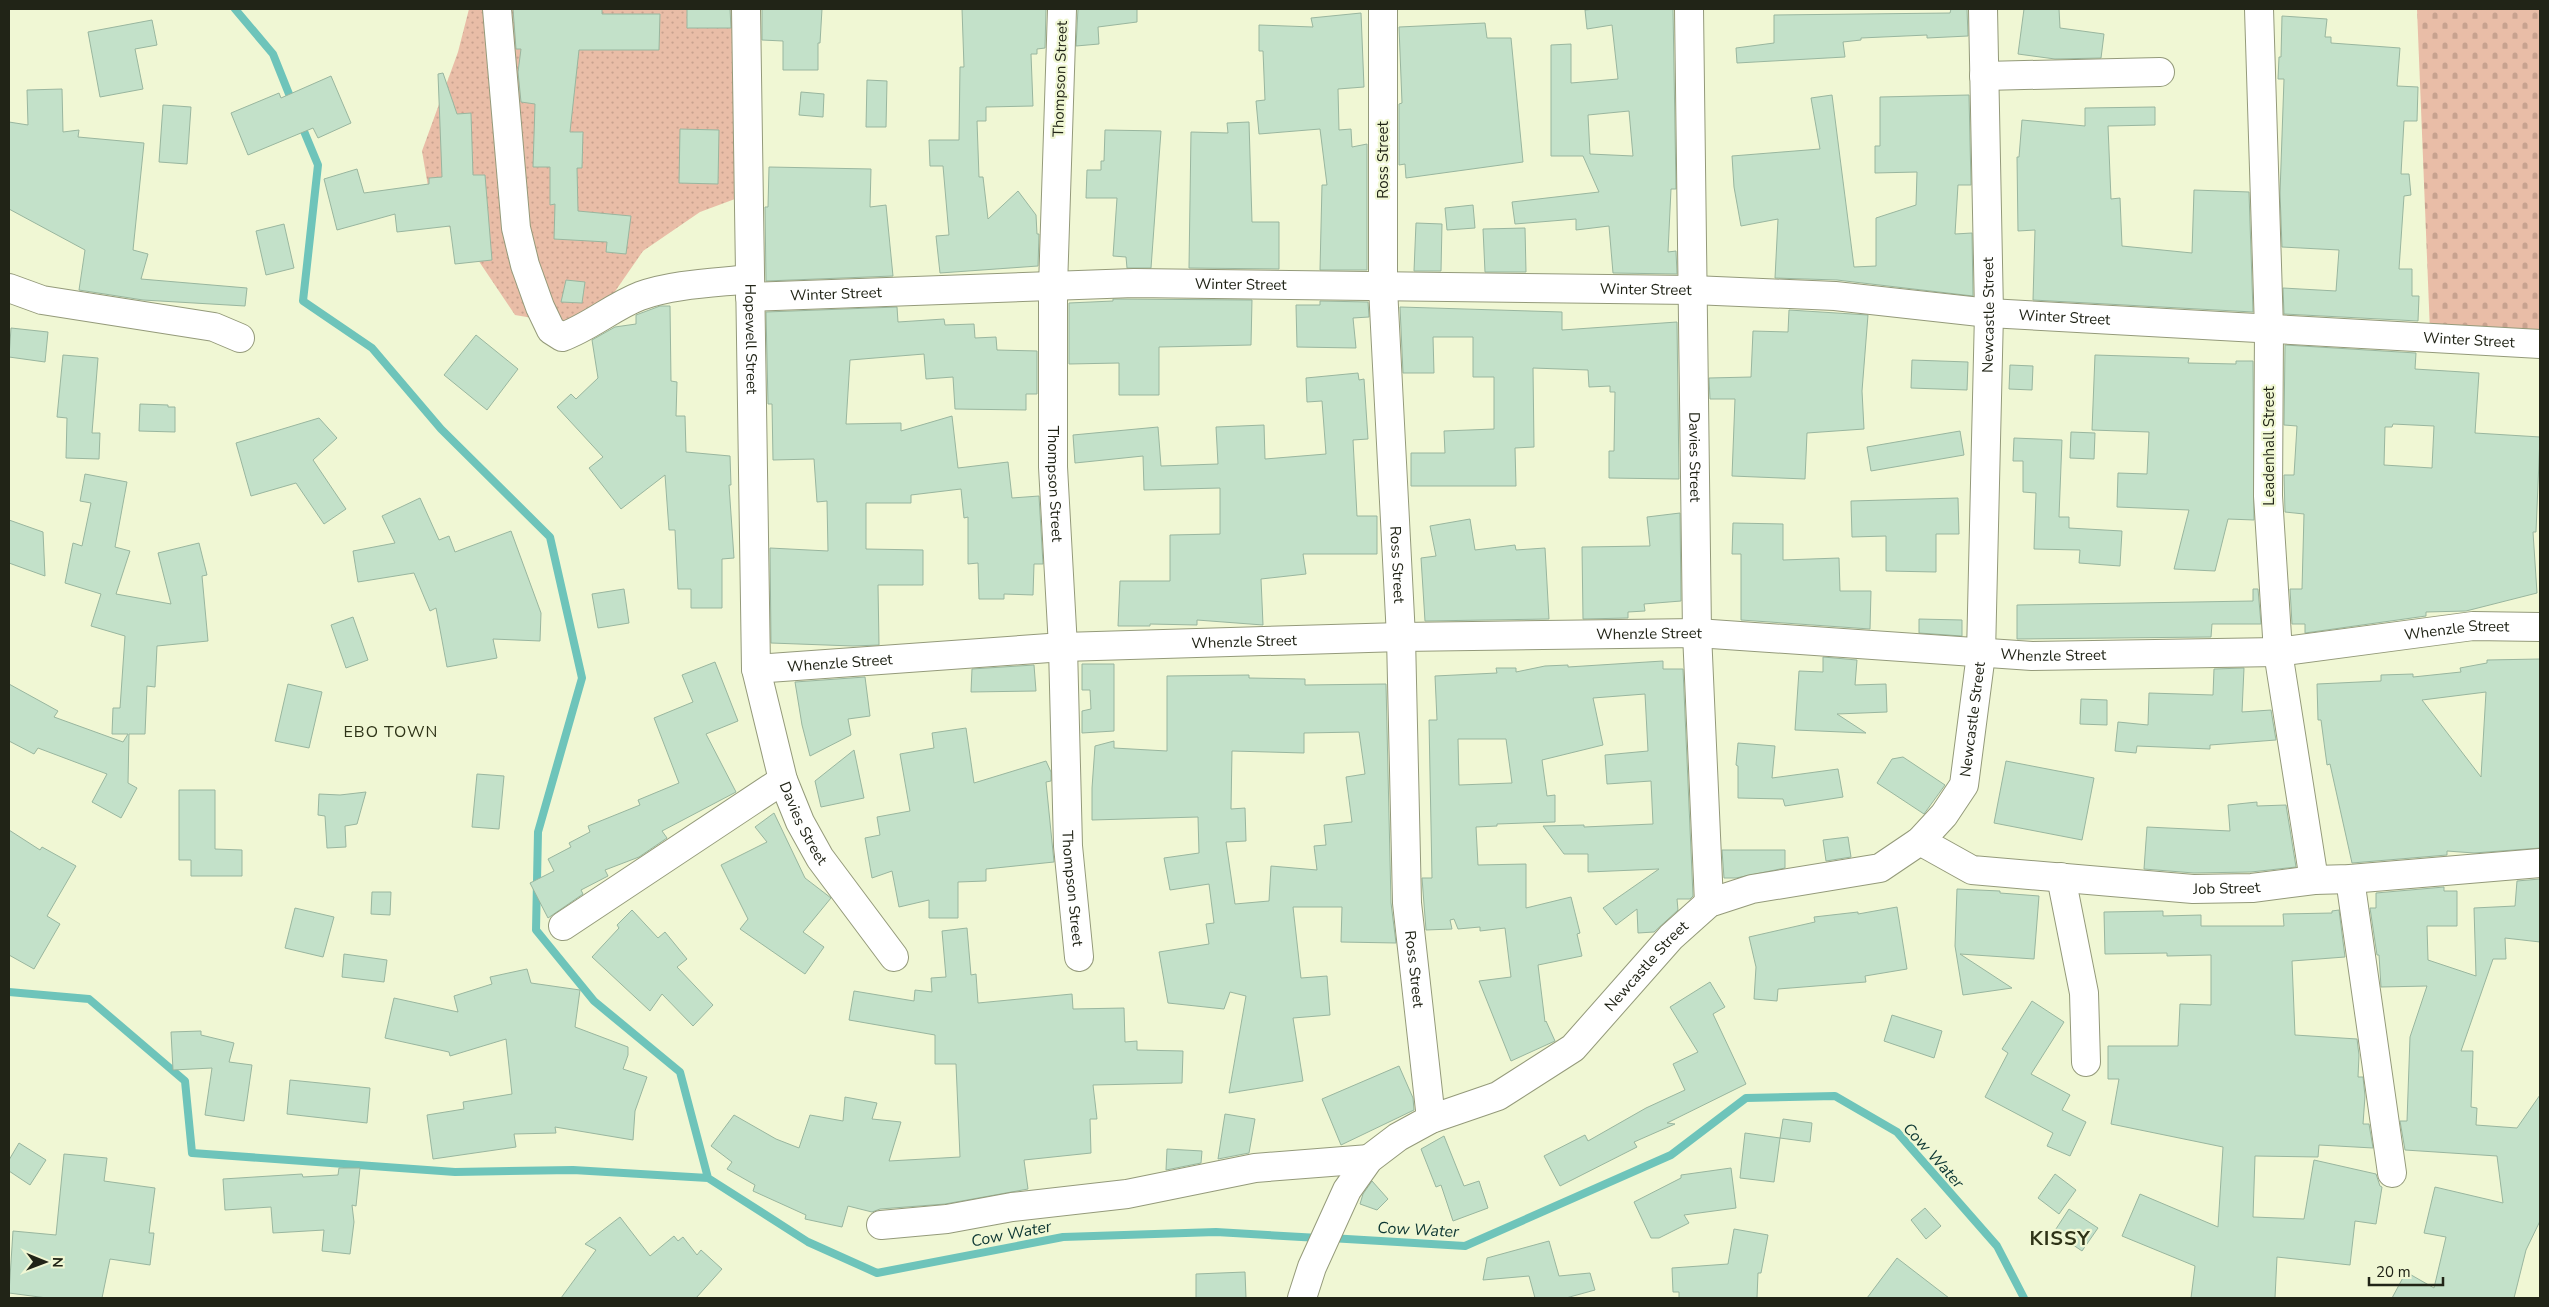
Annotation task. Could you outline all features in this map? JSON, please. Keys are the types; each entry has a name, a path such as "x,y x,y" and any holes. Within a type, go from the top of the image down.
{"street":[{"name":"Winter Street","path":"497,9 516,228 525,265 551,330 562,337 574,332 617,306 663,290 1053,287 1134,283 1383,288 1693,290 1835,296 1989,313 2540,344"},
{"name":"Hopewell Street","path":"746,9 756,669"},
{"name":"Thompson Street","path":"1062,9 1053,287 1053,467 1063,647 1068,846 1079,957"},
{"name":"Ross Street","path":"1383,9 1383,288 1401,637 1408,903 1431,1119"},
{"name":"Davies Street","path":"1689,9 1697,633 1709,903"},
{"name":"Newcastle Street","path":"1302,1298 1312,1267 1347,1190 1369,1159 1398,1137 1431,1119 1498,1096 1573,1048 1671,937 1709,903 1752,889 1880,868 1920,841 1944,815 1964,785 1981,654 1989,313 1983,9"},
{"name":"Leadenhall Street","path":"2259,9 2270,329 2268,496 2278,652 2314,880"},
{"path":"1984,76 2160,72"},
{"path":"9,288 42,300 214,327 240,338"},
{"name":"Whenzle Street","path":"756,669 1063,647 1401,637 1697,633 2032,656 2278,652 2473,626 2540,627"},
{"name":"Davies Street","path":"756,669 769,730 783,780 800,822 820,858 894,957"},
{"path":"563,926 783,780"},
{"name":"Job Street","path":"1920,841 1972,870 2193,889 2252,888 2314,880 2350,880 2540,863"},
{"path":"2061,877 2084,993 2086,1062"},
{"path":"2350,880 2392,1173"},
{"path":"882,1225 947,1219 1012,1207 1127,1194 1255,1168 1369,1159"}],"green space":[{"path":"469,9 731,9 743,196 700,212 643,251 607,303 562,323 515,315 470,248 432,210 422,151 458,52"},
{"path":"2417,9 2540,9 2540,337 2430,332"}],"building":[{"path":"513,9 602,9 602,14 660,14 659,50 579,50 570,132 583,132 582,168 577,168 578,211 631,216 626,254 606,252 607,242 554,239 555,204 550,205 550,167 533,167 535,104 521,102 518,72 521,49 516,49"},
{"path":"687,9 730,9 731,28 687,28"},
{"path":"762,9 822,9 820,43 818,43 818,70 783,70 783,41 762,40"},
{"path":"962,9 1046,9 1045,48 1037,49 1037,54 1031,54 1033,106 986,107 986,121 977,121 979,177 983,177 988,219 1018,191 1036,215 1037,234 1039,234 1038,266 940,273 936,236 949,235 943,166 930,166 929,140 959,140 960,67 964,67"},
{"path":"1078,9 1137,9 1137,22 1098,27 1099,44 1076,46"},
{"path":"1673,9 1676,189 1671,189 1668,252 1676,251 1677,274 1613,273 1609,226 1576,230 1576,219 1515,224 1512,202 1599,192 1583,156 1551,156 1551,45 1571,44 1571,83 1618,79 1612,25 1587,29 1585,10","holes":["1629,111 1633,156 1590,154 1588,115"]},
{"path":"1951,9 1967,9 1968,36 1927,38 1927,35 1861,38 1861,40 1843,42 1845,57 1737,63 1736,48 1774,43 1774,15 1950,13"},
{"path":"2024,9 2059,9 2060,28 2104,34 2101,58 2055,59 2018,54"},
{"path":"1361,13 1364,87 1338,89 1339,130 1351,129 1352,147 1367,144 1367,270 1320,270 1322,185 1327,185 1320,129 1259,134 1256,101 1265,100 1263,51 1259,51 1259,25 1313,27 1311,18"},
{"path":"2282,16 2327,19 2325,37 2331,37 2331,43 2400,48 2397,86 2418,87 2417,121 2404,121 2401,174 2409,174 2411,195 2404,196 2399,269 2412,269 2412,296 2419,296 2418,321 2284,314 2283,288 2336,291 2339,250 2282,247 2280,193 2284,79 2278,79 2279,57 2281,57"},
{"path":"152,20 157,45 135,49 143,89 100,97 88,32"},
{"path":"1485,23 1487,38 1511,38 1523,162 1406,178 1405,164 1399,165 1399,104 1402,103 1399,27"},
{"path":"443,73 457,114 471,113 473,175 485,175 492,260 455,264 450,226 397,232 395,214 337,230 324,179 357,169 364,193 429,184 429,178 442,177 438,74"},
{"path":"331,76 351,123 318,138 313,128 248,155 231,113 279,93 281,98"},
{"path":"867,80 887,81 886,127 866,127"},
{"path":"62,89 63,132 79,130 78,137 144,143 133,250 148,254 141,279 247,288 245,306 143,300 79,290 85,250 9,209 9,122 28,125 27,90"},
{"path":"801,92 824,94 823,117 799,115"},
{"path":"1832,95 1854,267 1876,266 1876,218 1916,205 1917,172 1875,173 1875,146 1880,146 1880,97 1969,95 1971,185 1958,185 1955,234 1972,233 1973,296 1837,280 1775,278 1778,219 1741,226 1734,187 1732,156 1820,149 1811,98"},
{"path":"163,105 191,107 187,164 159,162"},
{"path":"2155,107 2155,125 2108,126 2111,199 2120,198 2122,246 2192,253 2194,190 2249,192 2253,312 2033,300 2035,230 2018,231 2017,157 2019,157 2022,120 2085,126 2085,108"},
{"path":"1249,122 1252,222 1279,222 1279,269 1189,268 1191,132 1228,133 1227,123"},
{"path":"680,129 719,130 718,184 679,183"},
{"path":"1105,130 1161,131 1151,268 1127,268 1126,257 1113,256 1117,198 1086,198 1087,170 1101,170 1101,161 1104,161"},
{"path":"769,167 871,169 870,207 886,205 893,276 766,281 765,207 768,207"},
{"path":"1473,205 1475,228 1447,230 1445,208"},
{"path":"1416,223 1442,224 1441,271 1414,271"},
{"path":"284,224 294,268 266,275 256,231"},
{"path":"1525,228 1526,272 1485,272 1483,229"},
{"path":"566,280 585,282 582,303 561,302"},
{"path":"1113,299 1252,300 1251,345 1159,347 1159,395 1119,395 1119,363 1069,364 1069,303 1113,301"},
{"path":"1320,301 1368,302 1369,317 1353,318 1356,348 1297,347 1296,305 1320,305"},
{"path":"660,306 670,306 671,381 677,382 676,416 685,416 686,452 730,456 731,485 729,485 734,558 722,559 722,608 691,608 691,589 678,589 675,530 669,530 665,475 621,509 589,468 603,457 557,407 571,394 576,399 598,378 592,340 615,327 636,324 636,315"},
{"path":"897,307 898,322 944,319 945,325 974,324 975,338 996,337 997,350 1037,351 1037,394 1026,394 1026,410 955,409 953,377 926,379 924,354 850,360 846,424 901,423 901,431 952,416 958,468 1008,462 1012,498 1039,496 1043,564 1034,564 1033,595 1004,594 1004,599 979,599 978,563 968,564 968,517 964,518 961,489 911,495 911,503 866,503 866,549 923,550 923,585 878,585 879,645 771,643 770,548 828,551 827,501 817,502 814,459 773,460 772,404 768,404 766,312"},
{"path":"1400,307 1562,312 1562,330 1677,322 1679,479 1609,478 1609,451 1614,451 1615,392 1610,392 1610,386 1589,387 1588,370 1533,368 1534,447 1515,448 1516,486 1411,486 1411,453 1445,453 1444,431 1494,429 1494,377 1473,377 1473,337 1433,337 1434,373 1403,373"},
{"path":"1789,310 1868,315 1862,391 1864,429 1807,433 1805,479 1732,476 1735,399 1710,399 1709,378 1751,377 1753,331 1788,332"},
{"path":"11,328 48,332 45,362 9,357"},
{"path":"476,335 518,369 487,410 444,375"},
{"path":"2285,345 2416,353 2415,369 2479,373 2475,433 2540,437 2536,532 2533,532 2537,593 2466,611 2426,612 2426,616 2305,633 2305,624 2292,624 2290,589 2302,589 2304,514 2285,512 2284,475 2294,475 2297,426 2284,425","holes":["2393,424 2434,426 2432,468 2384,465 2385,427 2392,427"]},
{"path":"63,355 98,358 92,433 100,433 99,459 66,458 67,418 57,417"},
{"path":"2095,355 2189,358 2188,363 2236,364 2236,361 2253,361 2254,520 2228,519 2215,571 2174,569 2189,510 2117,507 2118,473 2147,474 2149,432 2092,430"},
{"path":"1912,360 1968,362 1967,390 1911,388"},
{"path":"2010,365 2033,366 2032,390 2009,389"},
{"path":"1358,373 1359,380 1364,379 1368,439 1353,440 1357,516 1377,516 1377,554 1303,554 1306,574 1261,579 1263,625 1197,620 1197,625 1150,624 1150,626 1118,626 1120,581 1170,581 1170,535 1220,534 1220,488 1144,490 1143,456 1075,463 1073,435 1158,427 1161,466 1218,464 1216,427 1264,425 1265,459 1326,454 1322,401 1307,402 1306,378"},
{"path":"140,404 175,407 175,432 139,431"},
{"path":"319,418 337,438 313,460 346,509 324,524 296,483 251,496 236,443"},
{"path":"1960,431 1964,455 1871,471 1867,447"},
{"path":"2071,432 2095,433 2094,459 2070,458"},
{"path":"2014,438 2062,440 2059,517 2069,517 2069,528 2122,531 2120,566 2079,563 2080,550 2034,549 2036,493 2023,492 2023,461 2013,461"},
{"path":"85,474 127,482 115,547 130,551 116,594 171,604 158,553 199,543 207,575 202,576 208,641 157,646 155,687 147,686 145,734 129,734 128,783 137,788 121,818 92,802 107,774 38,748 34,754 9,741 9,684 58,711 54,717 123,742 128,734 112,734 113,708 120,708 125,636 91,626 101,594 65,583 73,543 82,546 91,503 80,501"},
{"path":"420,498 439,540 449,536 455,552 511,531 541,613 540,641 493,639 497,658 447,667 436,608 430,611 414,573 358,582 353,551 395,543 382,516"},
{"path":"1958,498 1959,534 1936,534 1936,572 1886,571 1886,536 1852,537 1851,501"},
{"path":"1680,513 1681,601 1644,604 1645,611 1628,612 1628,618 1583,619 1582,547 1650,546 1647,517"},
{"path":"1470,519 1475,550 1515,545 1516,550 1545,548 1549,619 1425,621 1421,558 1436,556 1430,526"},
{"path":"9,520 43,532 45,576 9,563"},
{"path":"1733,523 1783,524 1783,560 1839,558 1840,591 1871,591 1870,629 1741,620 1741,554 1732,554"},
{"path":"624,589 629,623 598,628 592,594"},
{"path":"2253,589 2258,589 2261,624 2212,624 2211,637 2017,639 2017,605 2253,601"},
{"path":"353,617 368,660 346,668 331,625"},
{"path":"1919,619 1962,620 1962,636 1919,633"},
{"path":"1823,657 1857,660 1855,685 1886,684 1887,712 1837,714 1866,733 1795,730 1799,671 1823,672"},
{"path":"2540,659 2540,848 2474,853 2447,851 2447,855 2352,863 2330,764 2327,765 2321,720 2318,720 2317,684 2381,681 2381,675 2413,674 2413,677 2461,672 2460,668 2487,663 2487,660","holes":["2486,692 2481,777 2422,700"]},
{"path":"1663,661 1663,669 1683,669 1693,896 1690,899 1677,899 1678,910 1654,932 1638,933 1637,909 1616,925 1603,908 1659,869 1588,872 1588,854 1564,854 1543,826 1584,825 1584,827 1653,824 1651,781 1607,784 1605,755 1648,751 1645,694 1593,698 1603,745 1542,760 1547,796 1555,795 1555,822 1497,824 1497,826 1476,827 1478,865 1526,864 1526,908 1571,897 1580,933 1577,934 1582,956 1538,965 1545,1022 1555,1041 1511,1061 1479,981 1511,977 1505,928 1480,931 1480,927 1458,929 1454,919 1450,920 1452,929 1426,930 1422,878 1432,878 1429,720 1437,720 1435,676 1497,673 1496,668 1516,668 1516,672 1545,666 1568,665 1568,667","holes":["1458,739 1506,739 1512,783 1459,785"]},
{"path":"715,662 738,721 706,734 736,792 662,831 667,838 639,857 605,870 608,876 581,890 583,894 548,918 530,883 554,871 548,859 571,847 569,843 590,832 588,826 640,805 638,800 679,783 654,718 693,702 682,675"},
{"path":"1082,664 1114,664 1114,731 1082,733 1082,711 1091,709 1090,690 1082,690"},
{"path":"1034,665 1036,691 971,692 972,669"},
{"path":"2244,668 2242,712 2271,710 2276,740 2210,745 2210,749 2137,746 2136,753 2115,751 2118,722 2148,725 2149,693 2213,695 2214,669"},
{"path":"1249,675 1249,678 1305,679 1305,685 1386,684 1391,903 1396,943 1341,942 1342,907 1293,907 1301,978 1327,976 1330,1015 1293,1018 1303,1081 1229,1093 1246,996 1230,992 1224,1009 1168,1003 1159,952 1209,944 1206,924 1214,923 1209,884 1170,890 1164,858 1199,853 1198,817 1092,820 1095,746 1114,741 1114,748 1167,751 1167,676","holes":["1359,732 1365,774 1346,777 1352,822 1324,825 1326,845 1314,846 1317,870 1271,866 1269,901 1235,904 1226,842 1246,841 1245,808 1231,809 1232,751 1304,753 1304,733"]},
{"path":"865,677 870,716 848,719 851,735 810,756 802,725 795,682"},
{"path":"288,684 322,692 309,748 275,741"},
{"path":"2081,699 2107,700 2107,725 2080,724"},
{"path":"966,728 974,783 1046,761 1051,772 1051,781 1046,782 1054,862 986,869 986,881 958,882 958,918 929,918 929,900 899,907 892,871 872,878 865,838 880,835 877,817 910,811 900,754 934,748 932,733"},
{"path":"1738,743 1775,746 1772,778 1838,769 1843,797 1785,806 1783,799 1738,798 1738,766 1736,765"},
{"path":"854,750 864,798 821,807 815,781"},
{"path":"1903,757 1945,785 1924,814 1877,783 1892,759"},
{"path":"2006,761 2094,778 2082,840 1994,823"},
{"path":"477,774 504,776 499,829 472,827"},
{"path":"179,790 215,790 215,849 242,850 242,876 191,876 191,860 179,860"},
{"path":"366,792 357,824 345,826 346,847 327,848 325,816 318,815 319,794 340,795"},
{"path":"2257,802 2257,806 2286,805 2296,867 2251,872 2194,873 2144,869 2147,827 2230,831 2228,805"},
{"path":"774,813 805,878 831,898 803,932 824,947 805,974 740,929 748,919 721,865 767,842 755,827"},
{"path":"9,830 40,850 42,847 76,866 47,916 60,924 34,969 9,955"},
{"path":"1848,837 1851,857 1826,861 1823,840"},
{"path":"1722,850 1785,850 1785,868 1736,878 1724,878"},
{"path":"2540,879 2540,942 2505,938 2506,959 2493,959 2461,1051 2473,1051 2471,1107 2477,1108 2476,1125 2517,1128 2540,1095 2540,1221 2526,1250 2514,1298 2392,1298 2406,1272 2434,1288 2446,1237 2424,1233 2435,1187 2503,1203 2497,1156 2405,1150 2400,1121 2407,1121 2410,1037 2427,986 2381,987 2379,955 2377,955 2370,908 2376,908 2376,893 2444,887 2444,891 2457,891 2457,926 2427,926 2428,960 2476,976 2474,908 2515,906 2517,881"},
{"path":"1957,889 2000,891 2000,893 2039,896 2034,959 1960,954 2012,988 1963,995 1955,946"},
{"path":"372,892 391,892 390,915 371,914"},
{"path":"1897,907 1907,969 1865,976 1866,982 1778,989 1777,1001 1754,999 1756,967 1749,937 1815,922 1814,917 1858,912 1858,914"},
{"path":"295,908 334,917 323,957 285,948"},
{"path":"632,910 658,938 665,932 687,959 677,967 713,1005 693,1026 662,994 650,1011 592,957 619,928 617,925"},
{"path":"2339,910 2345,957 2292,961 2295,1035 2357,1039 2359,1055 2358,1077 2363,1077 2365,1096 2363,1124 2369,1124 2373,1148 2319,1145 2318,1157 2255,1156 2253,1217 2304,1219 2314,1160 2376,1174 2382,1187 2376,1224 2355,1221 2350,1265 2277,1257 2275,1298 2191,1298 2195,1266 2122,1236 2140,1194 2218,1227 2223,1147 2111,1124 2119,1079 2108,1079 2108,1046 2178,1046 2180,1004 2211,1005 2211,955 2167,956 2167,953 2105,954 2104,912 2163,911 2163,916 2201,915 2201,926 2284,926 2283,914 2332,913 2332,911"},
{"path":"967,928 971,975 976,974 978,1003 1072,994 1073,1009 1124,1008 1125,1042 1137,1041 1137,1050 1183,1051 1182,1083 1093,1085 1097,1119 1090,1119 1091,1153 1024,1160 1028,1189 945,1204 880,1209 872,1212 848,1206 842,1227 805,1219 806,1215 753,1191 755,1185 727,1169 732,1162 711,1146 734,1115 776,1139 799,1148 810,1115 843,1121 845,1097 877,1103 872,1119 901,1122 889,1161 960,1157 956,1064 935,1064 935,1035 849,1020 854,991 914,1001 915,990 932,992 931,978 946,977 942,931"},
{"path":"344,954 387,960 384,982 342,977"},
{"path":"527,969 531,983 580,990 575,1027 628,1047 628,1055 623,1069 647,1077 635,1111 633,1140 555,1127 556,1133 514,1134 516,1147 433,1159 427,1115 464,1109 463,1102 512,1094 506,1039 450,1056 449,1052 385,1038 394,998 458,1012 454,996 492,984 490,977"},
{"path":"1710,982 1725,1007 1713,1014 1746,1084 1667,1123 1675,1124 1634,1142 1637,1147 1560,1186 1544,1156 1585,1135 1588,1141 1646,1108 1685,1090 1673,1064 1698,1052 1670,1007"},
{"path":"2032,1001 2064,1022 2031,1074 2070,1095 2062,1110 2086,1122 2070,1156 2047,1146 2053,1133 1985,1097 2008,1053 2002,1049"},
{"path":"1892,1015 1942,1031 1934,1058 1884,1041"},
{"path":"201,1031 201,1035 234,1043 229,1062 252,1065 244,1121 205,1115 212,1068 173,1070 171,1032"},
{"path":"1399,1066 1413,1098 1414,1110 1341,1145 1322,1099"},
{"path":"290,1080 370,1088 367,1123 287,1114"},
{"path":"1225,1114 1255,1119 1249,1153 1218,1159"},
{"path":"1783,1119 1812,1123 1810,1142 1780,1138"},
{"path":"1745,1133 1780,1138 1774,1182 1740,1178"},
{"path":"1444,1136 1464,1186 1479,1181 1488,1208 1453,1221 1441,1185 1436,1187 1421,1149"},
{"path":"19,1143 46,1160 30,1185 9,1171 9,1160"},
{"path":"1167,1149 1202,1151 1201,1163 1166,1170"},
{"path":"64,1154 107,1158 104,1181 155,1188 149,1233 154,1233 150,1265 110,1259 102,1298 47,1298 9,1293 13,1231 56,1235"},
{"path":"339,1168 360,1168 356,1206 352,1205 354,1222 350,1254 322,1251 324,1230 273,1233 271,1207 225,1210 223,1179 302,1174 303,1177 338,1175"},
{"path":"1731,1168 1736,1208 1684,1215 1689,1223 1659,1238 1651,1238 1634,1202 1681,1178 1681,1175"},
{"path":"2055,1174 2076,1190 2059,1214 2038,1198"},
{"path":"1372,1181 1388,1199 1377,1210 1360,1204 1363,1194"},
{"path":"1925,1208 1941,1226 1926,1239 1911,1220"},
{"path":"2069,1209 2098,1228 2082,1251 2054,1232"},
{"path":"620,1217 650,1256 674,1236 678,1241 683,1237 697,1255 701,1250 722,1269 696,1298 561,1298 596,1250 585,1244"},
{"path":"1734,1229 1768,1235 1761,1273 1758,1273 1757,1298 1679,1298 1679,1292 1673,1292 1672,1268 1728,1264"},
{"path":"1549,1241 1559,1276 1590,1273 1595,1290 1566,1298 1535,1298 1529,1276 1483,1280 1487,1258"},
{"path":"1897,1258 1949,1298 1867,1298"},
{"path":"1245,1272 1246,1298 1196,1298 1196,1274"}],"waterway":[{"path":"235,9 273,54 293,104"},
{"path":"301,124 318,165 303,301 372,348 441,429 550,537 582,678 538,832 536,930 594,1001 680,1072 708,1178"},
{"path":"9,992 89,999 185,1081 192,1153 455,1172 573,1170 708,1178 808,1242 877,1273 1063,1237 1216,1232 1319,1238"},
{"name":"Cow Water","path":"1330,1238 1465,1246 1671,1155 1746,1098 1835,1096 1897,1132 1997,1246 2024,1298"}],"district":[{"name":"EBO TOWN","path":"391,731"},
{"name":"KISSY","path":"2060,1238"}]}
